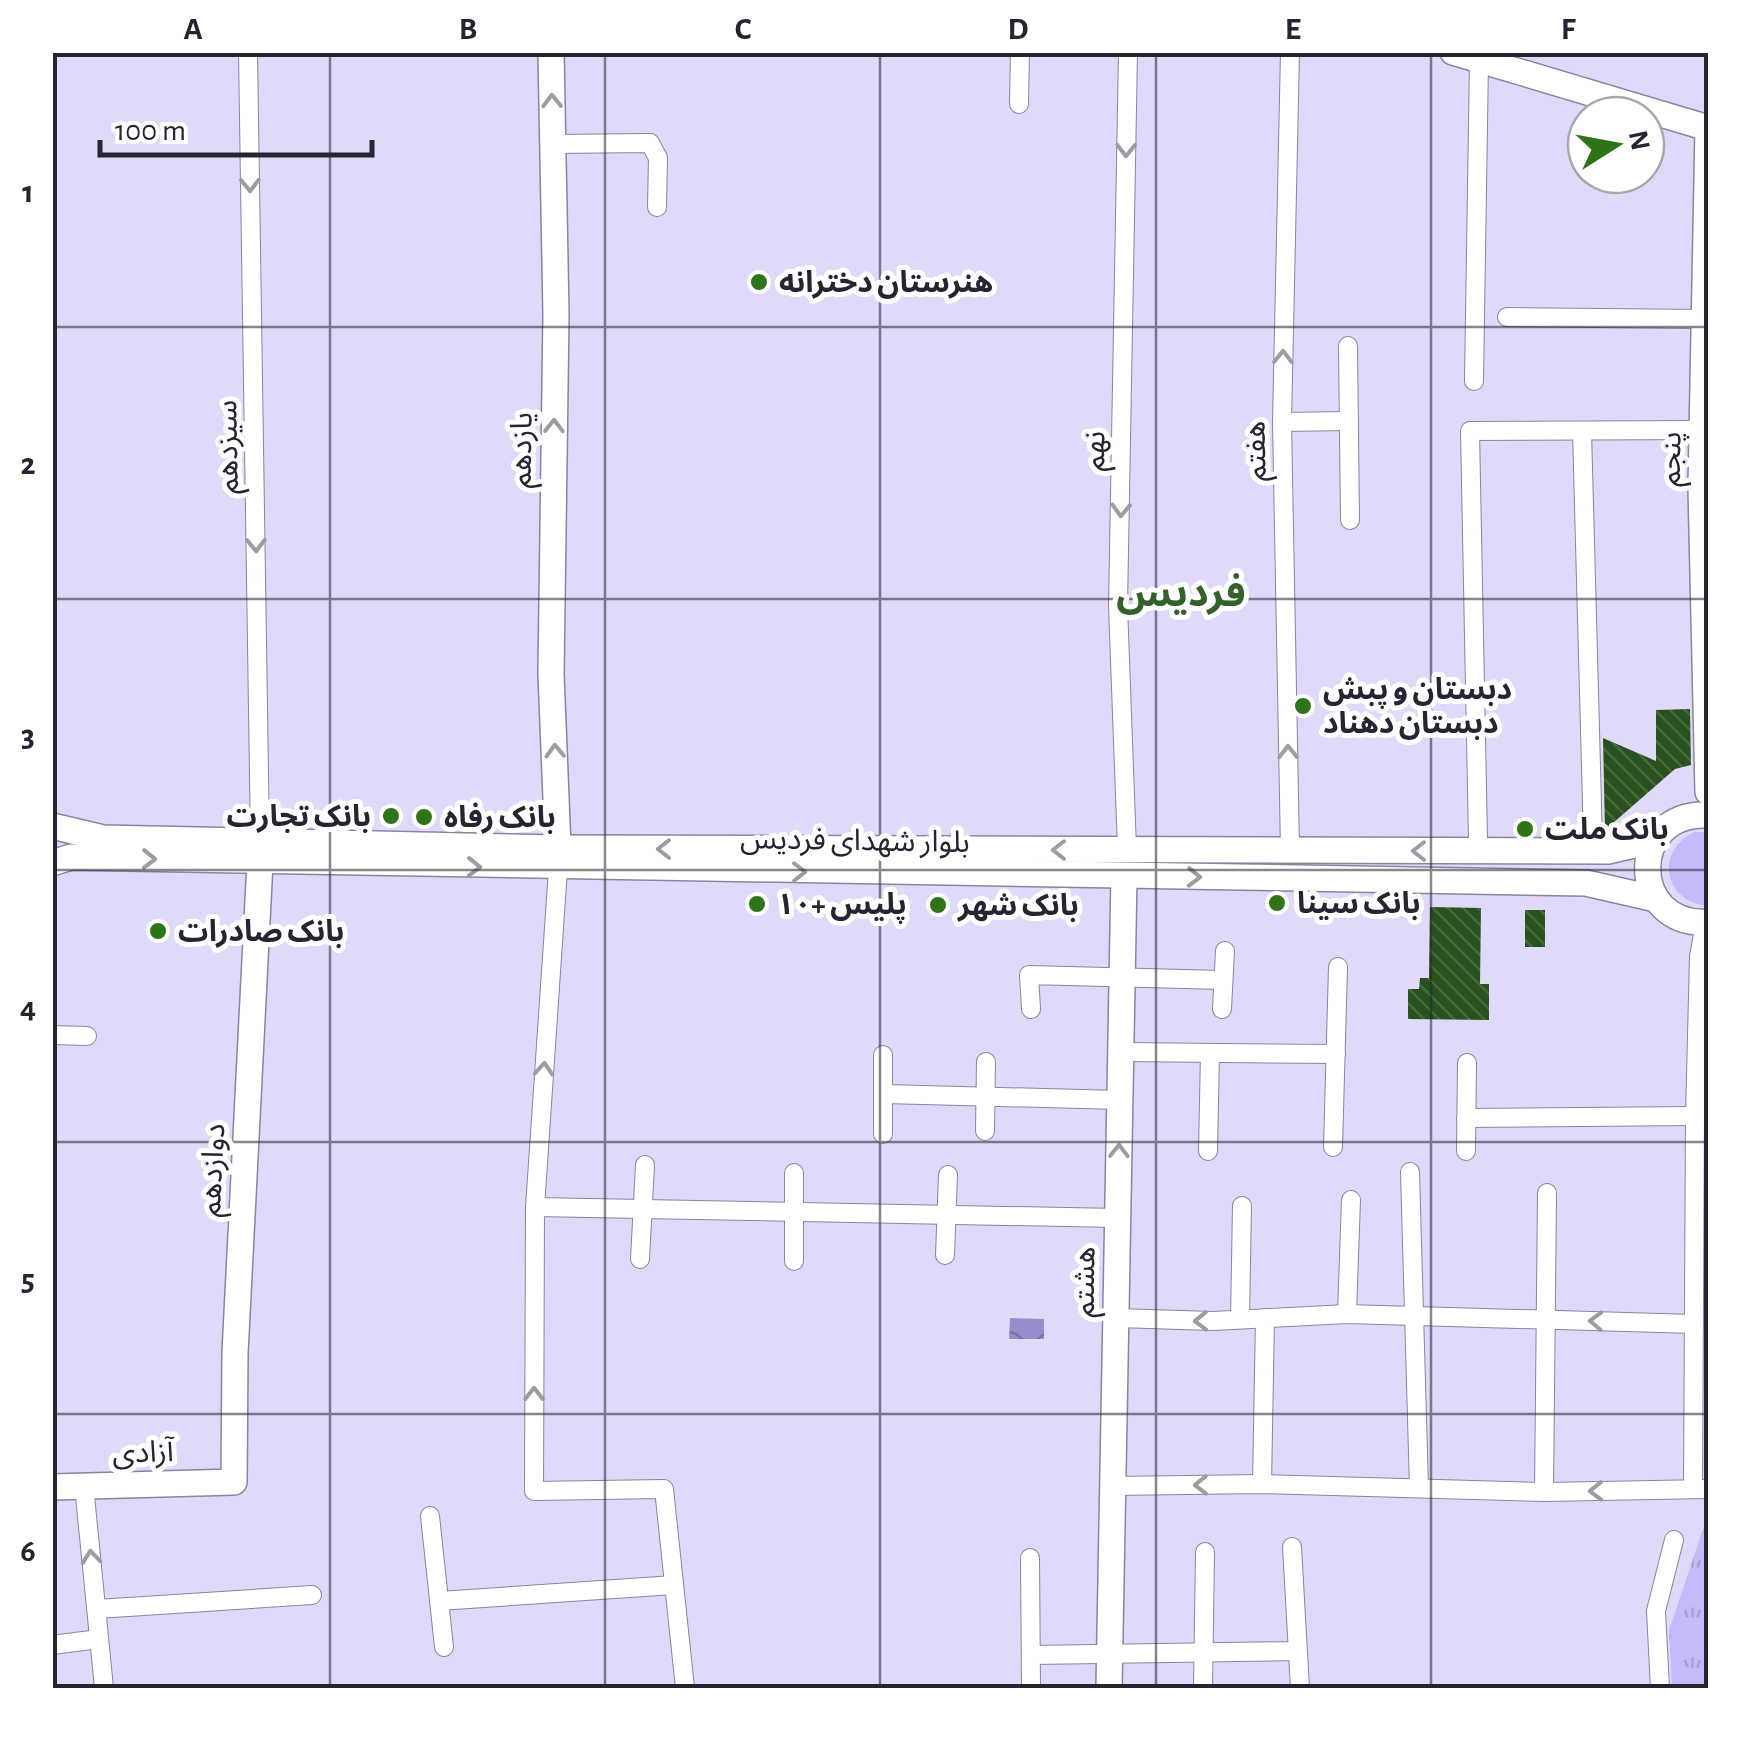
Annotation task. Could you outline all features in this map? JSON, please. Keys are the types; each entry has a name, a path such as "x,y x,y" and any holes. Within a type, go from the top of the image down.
{"street":[{"name":"سیزدهم","path":"248,52 260,851"},
{"name":"یازدهم","path":"551,52 551,674 558,858"},
{"path":"1019,104 1020,52"},
{"name":"نهم","path":"1127,849 1118,606 1128,52"},
{"name":"هفتم","path":"1290,52 1282,422 1290,850"},
{"path":"1454,52 1479,60 1530,62 1708,128"},
{"path":"1474,382 1479,60"},
{"name":"پنجم","path":"1708,128 1702,430 1708,792"},
{"path":"553,144 650,143 658,158 657,207"},
{"path":"1508,317 1706,336"},
{"path":"1348,346 1350,520"},
{"path":"1282,422 1349,421"},
{"path":"1478,840 1470,430 1702,430"},
{"path":"1582,432 1593,842"},
{"name":"بلوار شهدای فردیس","path":"558,858 1127,849 1608,851 1655,840 1679,818 1708,814"},
{"name":"بلوار شهدای فردیس","path":"52,826 103,838 260,851"},
{"path":"52,837 52,848"},
{"path":"1655,840 1646,869 1656,899"},
{"name":"بلوار شهدای فردیس","path":"52,863 71,857 260,851 1124,876 1586,884 1656,899 1677,917 1707,922"},
{"name":"دوازدهم","path":"234,1482 235,1354 260,851"},
{"path":"558,858 534,1207 534,1491 664,1489 685,1688"},
{"name":"هشتم","path":"1109,1688 1124,876"},
{"path":"1112,1486 1262,1484 1544,1492 1701,1489 1694,1324 1695,1116 1699,958 1707,922"},
{"path":"1222,1009 1224,952"},
{"path":"1333,1147 1338,967"},
{"path":"1031,1009 1030,975 1223,980"},
{"path":"52,1035 87,1036"},
{"path":"1120,1052 1336,1054"},
{"path":"1208,1151 1210,1053"},
{"path":"883,1056 883,1134"},
{"path":"985,1132 986,1062"},
{"path":"1466,1151 1467,1063"},
{"path":"884,1094 1120,1100"},
{"path":"1466,1118 1695,1116"},
{"path":"640,1259 645,1165"},
{"path":"1410,1172 1419,1488"},
{"path":"794,1173 794,1261"},
{"path":"945,1256 948,1175"},
{"path":"1544,1492 1547,1193"},
{"path":"1347,1314 1351,1200"},
{"path":"1240,1319 1242,1206"},
{"path":"534,1207 1118,1218"},
{"path":"1117,1318 1240,1319 1347,1314 1694,1324"},
{"path":"1262,1484 1265,1318"},
{"name":"آزادی","path":"52,1487 234,1482"},
{"path":"84,1486 104,1688"},
{"path":"430,1516 444,1647"},
{"path":"1660,1688 1656,1611 1674,1540"},
{"path":"1292,1547 1300,1688"},
{"path":"1204,1688 1205,1552"},
{"path":"1030,1558 1032,1688"},
{"path":"439,1601 674,1584"},
{"path":"97,1610 312,1596"},
{"path":"52,1644 99,1639"},
{"path":"1031,1655 1297,1651"}],"green space":[{"path":"1694,832 1708,832 1708,906 1682,896 1670,875 1673,851"},
{"path":"1703,1529 1708,1529 1708,1688 1672,1688 1669,1630"}],"water":[{"path":"1010,1318 1044,1319 1044,1339 1009,1339"}],"building":[{"path":"1690,709 1691,765 1675,769 1605,830 1603,738 1656,761 1656,710"},
{"path":"1430,907 1481,908 1480,984 1489,984 1489,1020 1408,1019 1408,989 1419,989 1420,978 1429,978"},
{"path":"1525,910 1545,910 1545,947 1525,947"}],"place":[{"name":"هنرستان دخترانه","path":"759,282"},
{"name":"دبستان و پبش دبستان دهناد","path":"1303,706"},
{"name":"بانک تجارت","path":"391,816"},
{"name":"بانک رفاه","path":"424,817"},
{"name":"بانک ملت","path":"1525,829"},
{"name":"بانک سینا","path":"1277,903"},
{"name":"پلیس +۱۰","path":"757,904"},
{"name":"بانک شهر","path":"938,905"},
{"name":"بانک صادرات","path":"158,931"}],"district":[{"name":"فردیس","path":"1181,592"}]}
